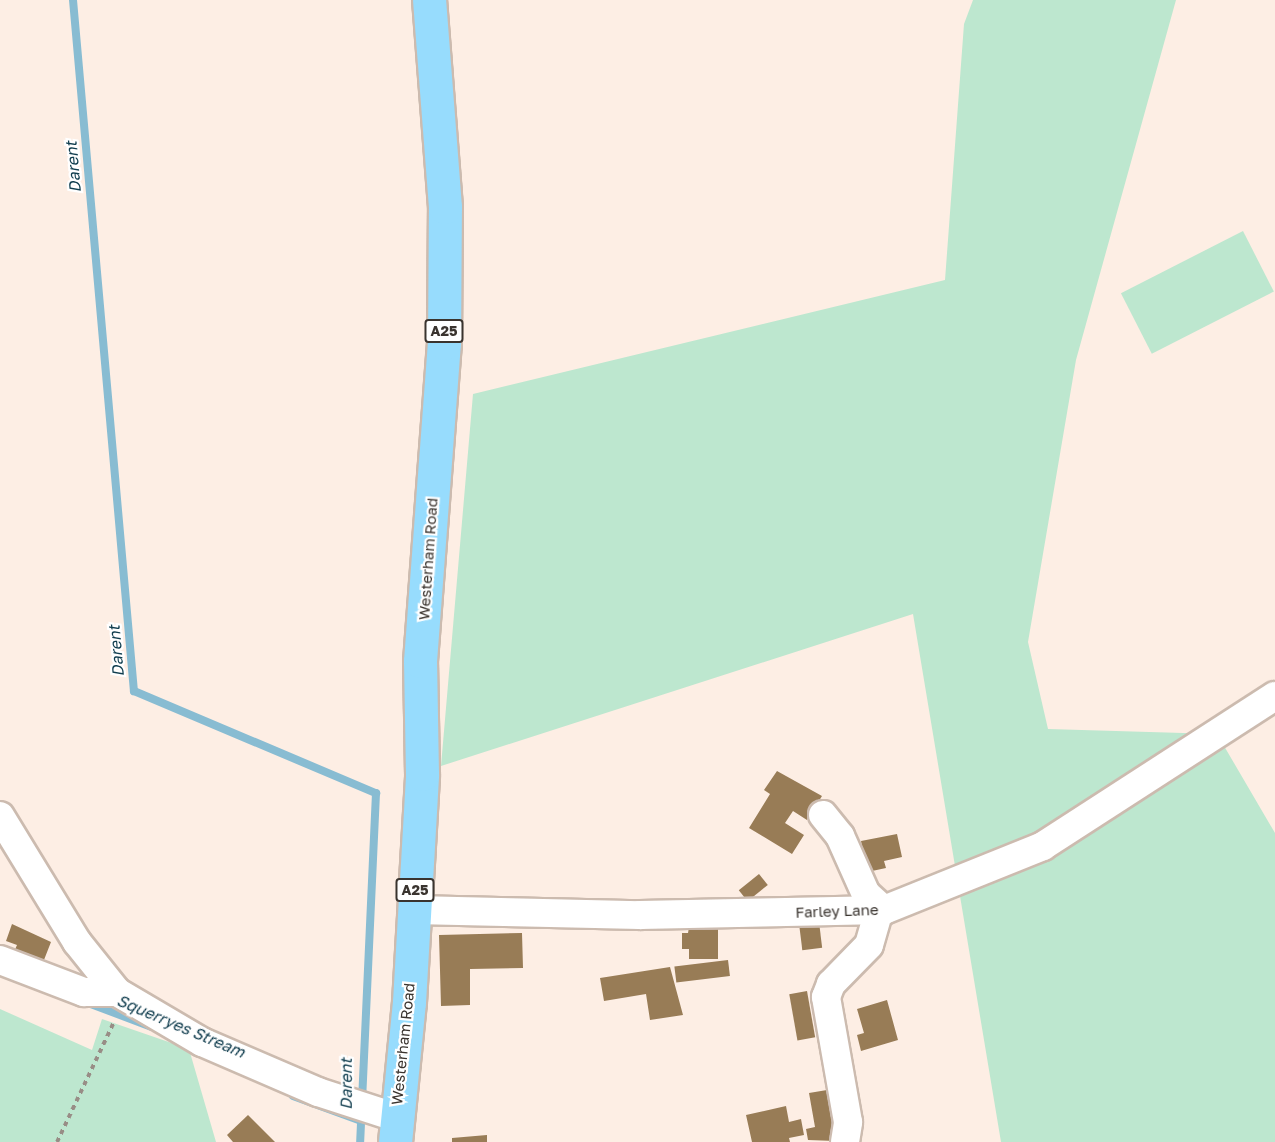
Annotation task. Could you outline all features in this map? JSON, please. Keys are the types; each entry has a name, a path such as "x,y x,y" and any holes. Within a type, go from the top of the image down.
{"main road":[{"name":"Westerham Road","path":"390,1124 414,910 422,774 420,661 444,344 446,207 429,0"}],"street":[{"name":"Farley Lane","path":"414,910 640,915 881,910 1043,846 1275,696"},
{"path":"823,815 840,836 866,894 881,910 869,945 831,984 826,997 848,1122 845,1142"},
{"path":"0,816 77,942 122,994 202,1042 343,1100 390,1124"},
{"path":"0,960 84,992 122,994"}],"path":[{"path":"57,1142 122,994"}],"green space":[{"path":"973,0 1176,0 1076,360 1028,642 1048,729 1217,734 1275,833 1275,1142 1001,1142 913,614 441,766 473,394 945,280 964,24"},
{"path":"1243,231 1274,292 1152,354 1121,293"},
{"path":"0,1009 92,1050 102,1019 189,1049 216,1142 0,1142"}],"building":[{"path":"777,771 822,796 807,820 793,811 785,823 804,835 792,854 749,828 770,794 764,790"},
{"path":"897,834 902,857 884,861 886,868 872,871 865,863 861,841"},
{"path":"759,874 768,885 748,901 739,890"},
{"path":"819,922 822,948 802,950 799,924"},
{"path":"12,924 51,942 42,965 13,954 17,945 6,941"},
{"path":"689,927 718,927 718,959 689,959 689,949 682,949 682,933 688,933"},
{"path":"522,933 523,968 470,969 470,1005 441,1006 439,935"},
{"path":"728,960 730,976 676,982 674,967"},
{"path":"670,967 683,1015 650,1020 646,994 604,1001 600,978"},
{"path":"807,991 815,1037 797,1040 789,994"},
{"path":"887,1000 898,1040 861,1051 857,1035 864,1033 857,1009"},
{"path":"827,1090 836,1141 808,1140 806,1129 815,1127 809,1093"},
{"path":"786,1106 789,1122 801,1119 804,1135 789,1138 790,1142 752,1142 746,1115"},
{"path":"248,1115 275,1142 233,1142 227,1135"},
{"path":"487,1135 487,1142 452,1142 452,1138"}],"waterway":[{"name":"Darent","path":"73,0 134,691 376,793 360,1142"},
{"name":"Squerryes Stream","path":"88,1003 152,1027"},
{"name":"Squerryes Stream","path":"293,1096 361,1121"}]}
